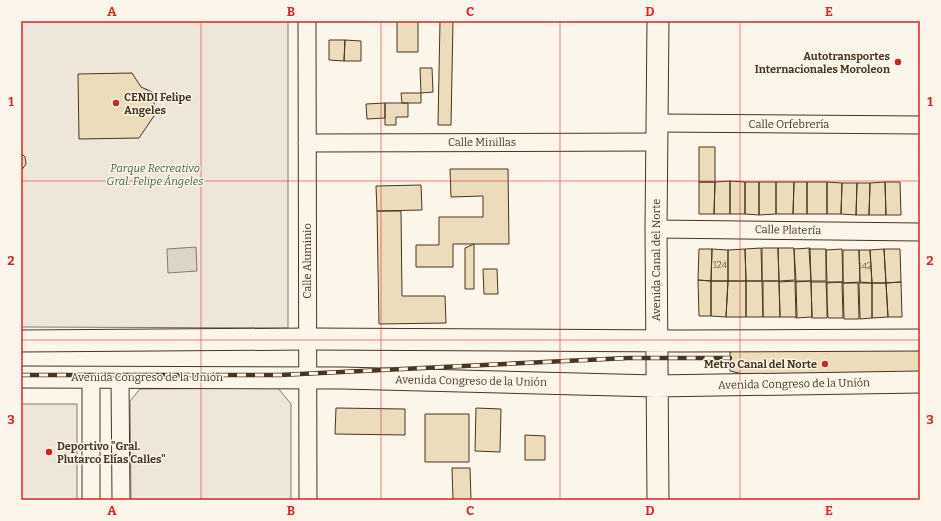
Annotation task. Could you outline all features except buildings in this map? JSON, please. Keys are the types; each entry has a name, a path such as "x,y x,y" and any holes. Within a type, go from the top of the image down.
{"main road":[{"name":"Avenida Canal del Norte","path":"658,21 656,229 658,500"},
{"path":"21,341 308,339 656,341 920,340"},
{"name":"Avenida Congreso de la Unión","path":"21,377 91,376 308,378 656,386 920,382"}],"street":[{"name":"Calle Aluminio","path":"307,21 308,500"},
{"name":"Calle Orfebrería","path":"657,132 920,125"},
{"name":"Calle Minillas","path":"308,143 657,132"},
{"name":"Calle Platería","path":"656,229 920,232"},
{"path":"91,376 91,500"},
{"path":"120,377 121,500"}],"green space":[{"name":"Parque Recreativo Gral. Felipe Ángeles","path":"21,21 288,21 288,328 21,327"},
{"path":"278,388 291,404 291,500 131,500 130,401 140,389"},
{"name":"Deportivo \"Gral. Plutarco Elías Calles\"","path":"21,404 77,404 77,500 21,500"}],"shaded area":[{"path":"196,247 197,271 168,273 167,249"}],"railway":[{"path":"21,375 280,375 628,358 730,358"}],"place":[{"name":"Autotransportes Internacionales Moroleon","path":"898,62"},
{"name":"CENDI Felipe Angeles","path":"116,103"},
{"name":"Metro Canal del Norte","path":"825,364"},
{"name":"Deportivo \"Gral. Plutarco Elías Calles\"","path":"49,452"}]}
